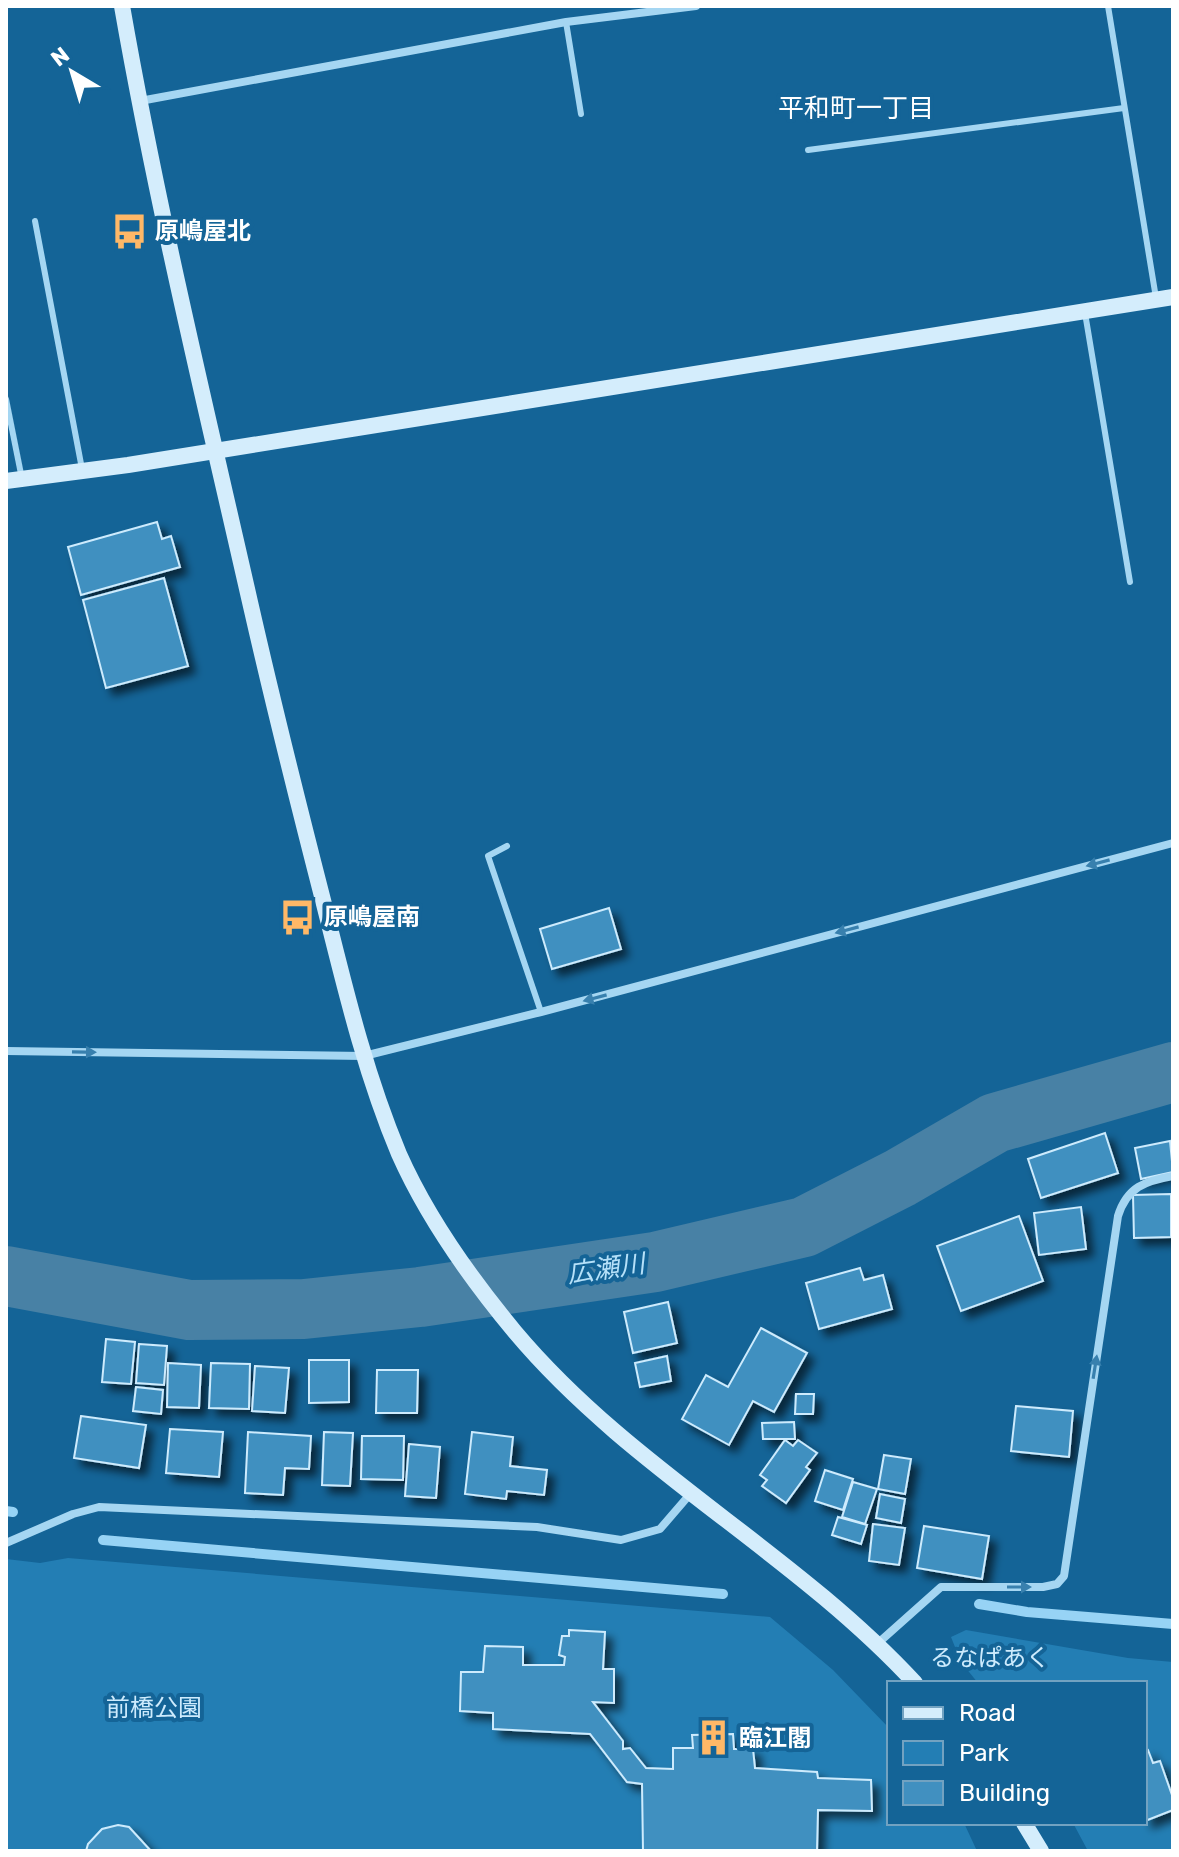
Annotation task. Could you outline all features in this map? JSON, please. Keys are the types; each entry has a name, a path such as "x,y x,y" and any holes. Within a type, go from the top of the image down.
{"street":[{"path":"122,6 139,101 297,799 364,1056 401,1157 451,1245 516,1332 594,1414 877,1644 913,1681"},
{"path":"139,101 566,22 696,6"},
{"path":"14,480 1165,298"},
{"path":"6,1051 364,1056 541,1012 1173,843"},
{"path":"877,1644 941,1587 1043,1587 1057,1584 1064,1576 1118,1216 1123,1200 1133,1189 1148,1181 1173,1176"},
{"path":"6,1543 73,1514 99,1507 537,1527 621,1540 660,1529 691,1493"},
{"path":"1025,1825 1041,1851"}],"lane":[{"path":"1108,6 1124,108 1165,298"},
{"path":"566,22 581,114"},
{"path":"808,150 1124,108"},
{"path":"35,221 82,471"},
{"path":"1085,313 1130,582"},
{"path":"6,399 14,480"},
{"path":"507,846 488,856 541,1012"}],"green space":[{"name":"前橋公園","path":"68,1558 770,1617 833,1670 887,1726 887,1825 965,1825 977,1851 6,1851 6,1559 40,1563"},
{"name":"るなぱあく","path":"966,1630 1128,1658 1173,1662 1173,1851 1088,1851 1074,1825 1147,1825 1147,1681 976,1681 961,1662 951,1637"}],"building":[{"path":"157,522 162,539 171,536 180,567 81,595 68,547"},
{"path":"164,578 188,666 106,688 83,600"},
{"path":"609,908 621,949 552,969 540,929"},
{"path":"1105,1133 1118,1173 1041,1198 1028,1159"},
{"path":"1170,1141 1173,1172 1141,1179 1135,1148"},
{"path":"1171,1194 1171,1237 1134,1238 1133,1195"},
{"path":"1081,1207 1086,1249 1039,1255 1034,1213"},
{"path":"1019,1216 1043,1281 961,1311 937,1246"},
{"path":"860,1268 864,1280 883,1275 892,1309 819,1329 806,1283"},
{"path":"668,1302 677,1343 633,1353 624,1312"},
{"path":"761,1328 807,1353 774,1412 753,1401 729,1445 682,1419 706,1375 728,1387"},
{"path":"106,1339 135,1342 131,1384 102,1382"},
{"path":"139,1344 167,1346 164,1385 136,1383"},
{"path":"667,1356 671,1381 640,1387 635,1363"},
{"path":"309,1360 349,1360 349,1402 309,1403"},
{"path":"168,1363 201,1365 199,1408 167,1407"},
{"path":"211,1363 250,1364 249,1409 209,1408"},
{"path":"255,1366 289,1368 285,1413 252,1411"},
{"path":"377,1370 418,1370 417,1413 376,1413"},
{"path":"136,1387 163,1390 161,1414 133,1411"},
{"path":"796,1394 814,1394 813,1414 795,1414"},
{"path":"1016,1406 1073,1411 1069,1457 1011,1451"},
{"path":"81,1416 146,1425 139,1468 74,1458"},
{"path":"794,1422 795,1439 763,1439 762,1423"},
{"path":"170,1429 223,1432 219,1477 166,1473"},
{"path":"248,1432 311,1436 309,1469 285,1468 283,1495 245,1493"},
{"path":"324,1432 353,1433 350,1486 322,1485"},
{"path":"472,1432 513,1437 510,1466 547,1470 544,1495 507,1491 506,1499 465,1494"},
{"path":"362,1436 404,1436 403,1480 361,1479"},
{"path":"785,1440 793,1446 798,1440 817,1453 806,1467 810,1470 786,1503 762,1486 767,1480 760,1475"},
{"path":"409,1444 440,1447 436,1498 405,1496"},
{"path":"884,1455 911,1459 905,1494 878,1489"},
{"path":"825,1470 853,1479 843,1510 815,1501"},
{"path":"853,1482 877,1489 865,1524 842,1517"},
{"path":"880,1494 905,1499 901,1523 876,1518"},
{"path":"838,1517 867,1525 861,1544 832,1535"},
{"path":"873,1524 905,1528 899,1565 869,1561"},
{"path":"924,1526 989,1536 982,1579 917,1568"},
{"name":"臨江閣","path":"569,1630 605,1632 603,1669 614,1669 614,1703 593,1702 623,1741 623,1749 630,1748 646,1768 673,1769 673,1748 693,1748 692,1735 733,1734 734,1749 753,1749 755,1768 817,1772 818,1778 871,1780 872,1811 818,1810 817,1851 643,1850 642,1784 627,1782 590,1734 493,1729 493,1713 460,1711 461,1672 483,1672 485,1646 523,1647 523,1665 564,1665 565,1657 559,1655 562,1636 569,1636"},
{"path":"1147,1750 1153,1763 1160,1761 1173,1798 1173,1810 1147,1820"},
{"path":"118,1825 129,1827 151,1851 86,1851 88,1844 102,1829"}],"waterway":[{"name":"広瀬川","path":"6,1276 189,1310 304,1309 420,1297 655,1262 804,1227 900,1178 995,1123 1173,1072"},
{"path":"6,1511 13,1512"},
{"path":"103,1540 723,1594"},
{"path":"979,1604 1027,1612 1173,1624"}],"place":[{"name":"原嶋屋北","path":"129,231"},
{"name":"原嶋屋南","path":"298,917"},
{"name":"臨江閣","path":"713,1738"}],"district":[{"name":"平和町一丁目","path":"856,108"}]}
